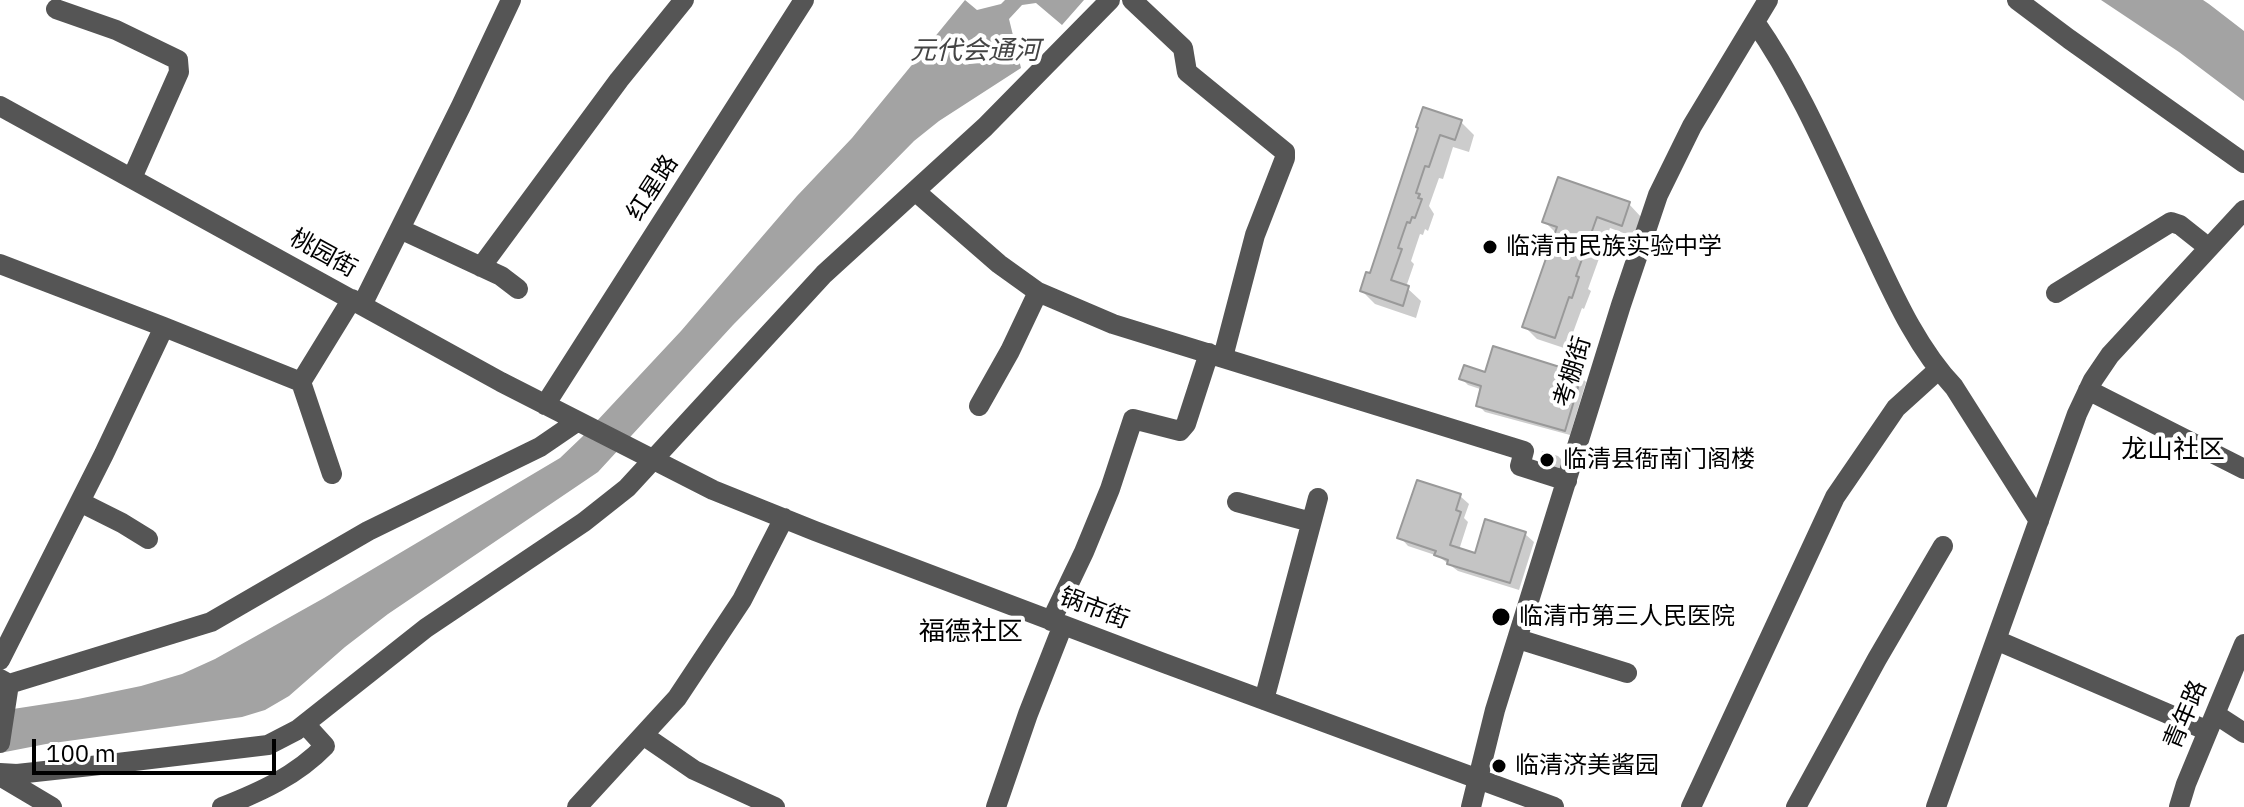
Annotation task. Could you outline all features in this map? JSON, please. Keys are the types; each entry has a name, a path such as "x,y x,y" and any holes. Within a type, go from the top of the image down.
{"street":[{"path":"301,382 357,302 400,229 511,0"},
{"path":"481,267 619,80 684,0"},
{"name":"红星路","path":"545,405 804,0"},
{"path":"0,774 268,745 305,724 426,628 584,522 627,488 824,274 985,127 1110,0"},
{"path":"996,807 1057,623 1110,489 1133,419 1180,431 1186,424 1216,355 1255,235 1285,158 1285,152 1187,72 1183,48 1132,0"},
{"path":"2017,0 2244,163"},
{"path":"56,9 116,30 178,60 179,72 132,178"},
{"path":"1758,9 1896,301 2039,521"},
{"name":"考棚街","path":"1471,807 1495,710 1658,195 1692,126 1758,9"},
{"name":"桃园街","path":"0,106 545,405 623,444"},
{"path":"915,191 999,264 1038,292 1113,324 1524,451 1520,466 1567,481"},
{"path":"1936,807 2088,390 2110,355 2244,210"},
{"path":"2056,293 2171,222 2180,225 2209,248"},
{"path":"400,229 501,276 518,289"},
{"path":"0,264 301,382 332,474"},
{"path":"979,406 1038,292"},
{"path":"0,660 164,327"},
{"path":"1691,807 1835,497 1896,408 1938,370"},
{"path":"2088,390 2244,469"},
{"path":"0,743 3,682 211,622 368,531 540,447 578,421"},
{"name":"锅市街","path":"623,444 713,490 784,518 1554,807"},
{"path":"1264,700 1318,498"},
{"path":"80,502 148,539"},
{"path":"1237,502 1311,522"},
{"path":"577,807 677,698 742,600 784,518"},
{"path":"1796,807 1943,546"},
{"path":"1518,639 1627,673"},
{"path":"1996,640 2244,733"},
{"name":"青年路","path":"2179,807 2244,644"},
{"path":"222,807 286,778 311,761 325,746 305,724"},
{"path":"643,735 694,770 775,807"},
{"path":"0,774 52,807"}],"water":[{"name":"元代会通河","path":"965,0 977,10 1001,4 1005,0 1084,0 1062,25 1036,3 1022,5 1009,19 1021,68 939,121 914,141 733,325 598,472 388,614 289,696 265,710 242,717 0,753 0,711 78,699 182,674 324,598 560,458 681,331 797,196 852,138"},
{"path":"2101,0 2203,0 2209,4 2244,31 2244,101 2179,52"}],"building":[{"path":"1423,107 1462,120 1455,140 1440,135 1416,193 1422,199 1415,218 1407,222 1398,248 1402,249 1391,280 1409,286 1403,306 1360,291 1366,272 1370,273"},
{"path":"1558,177 1630,202 1622,226 1597,217 1576,276 1579,277 1572,298 1569,297 1555,338 1522,327 1557,227 1542,222"},
{"path":"1493,346 1582,374 1565,431 1476,406 1481,386 1459,379 1464,365 1485,372"},
{"path":"1417,480 1461,494 1456,510 1461,512 1450,545 1475,553 1485,519 1526,532 1510,583 1447,564 1448,560 1434,555 1436,551 1397,538"}],"place":[{"name":"临清市民族实验中学","path":"1490,247"},
{"name":"临清县衙南门阁楼","path":"1547,460"},
{"name":"临清市第三人民医院","path":"1501,617"},
{"name":"临清济美酱园","path":"1499,766"}],"district":[{"name":"龙山社区","path":"2173,450"},
{"name":"福德社区","path":"971,632"}]}
